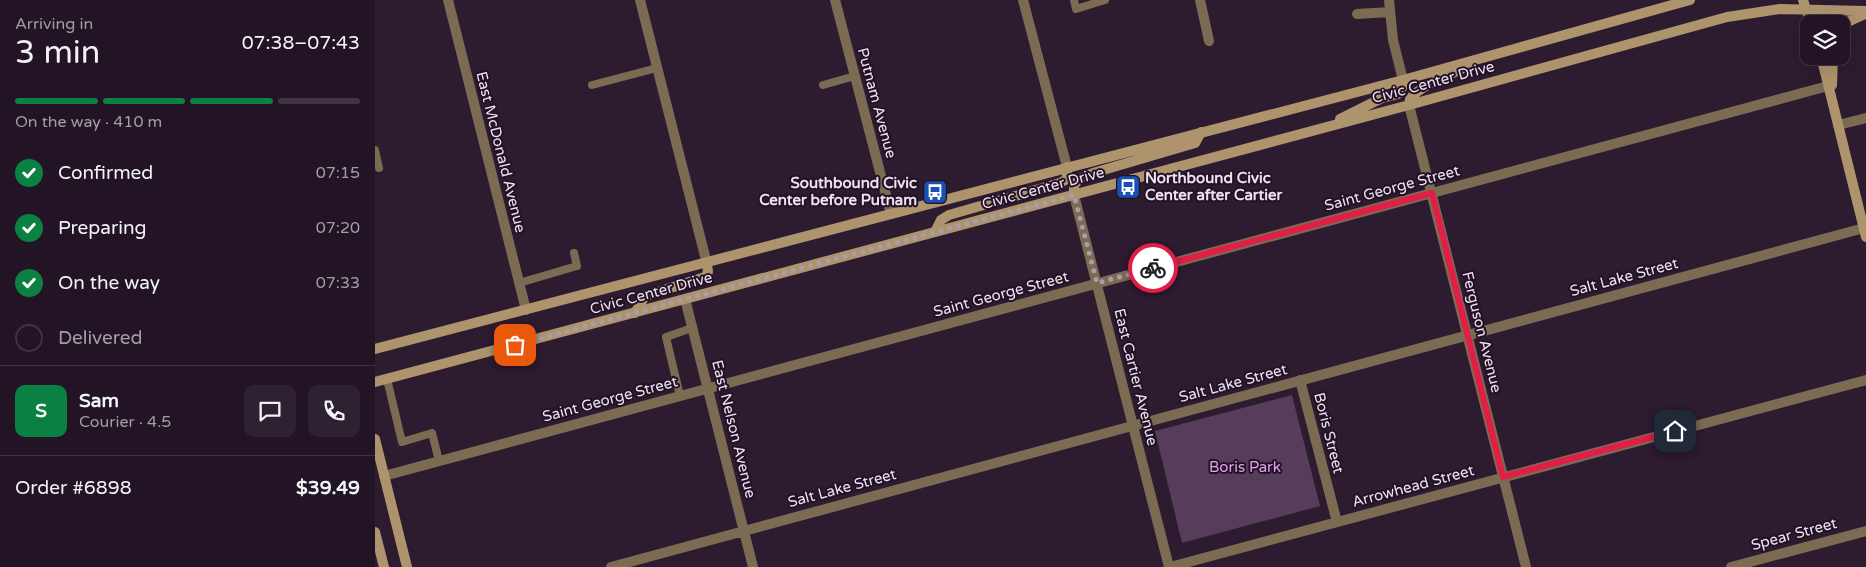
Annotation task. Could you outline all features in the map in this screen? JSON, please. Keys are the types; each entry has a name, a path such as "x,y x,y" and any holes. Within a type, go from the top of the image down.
{"main road":[{"name":"Civic Center Drive","path":"375,349 707,264 1067,167 1403,80 1690,0"},
{"name":"Civic Center Drive","path":"375,382 1409,105 1727,16 1804,5 1866,12"},
{"path":"1850,20 1866,12"},
{"path":"1409,105 1409,99 1421,87 1435,83 1484,57"},
{"path":"1823,65 1865,233"},
{"path":"1830,91 1832,65"},
{"path":"1321,128 1381,98 1398,94 1402,88 1403,80"},
{"path":"1074,195 1074,185 1079,179 1093,173 1195,143 1201,132"},
{"path":"935,232 941,220 949,215 1060,183 1067,179 1067,167"},
{"path":"635,313 645,296 705,277 708,272 707,264"},
{"path":"375,439 407,567"},
{"path":"375,532 384,567"}],"street":[{"name":"East McDonald Avenue","path":"448,0 525,310"},
{"path":"640,0 707,264"},
{"name":"Putnam Avenue","path":"835,0 891,214"},
{"path":"1023,0 1067,167"},
{"path":"1200,0 1209,41"},
{"path":"1389,0 1393,40 1403,80"},
{"path":"1357,14 1390,12"},
{"name":"Saint George Street","path":"384,476 1432,193 1830,91"},
{"name":"Ferguson Avenue","path":"1409,105 1526,567"},
{"path":"1838,125 1866,118"},
{"name":"East Cartier Avenue","path":"1074,195 1169,567"},
{"name":"Salt Lake Street","path":"611,567 1467,335 1865,233"},
{"name":"East Nelson Avenue","path":"685,299 753,567"},
{"name":"Boris Street","path":"1300,380 1337,522"},
{"name":"Arrowhead Street","path":"1169,567 1866,380"},
{"name":"Spear Street","path":"1731,567 1866,530"}],"lane":[{"path":"1074,0 1076,9 1105,0"},
{"path":"592,85 657,68"},
{"path":"823,85 855,76"},
{"path":"375,150 379,168"},
{"path":"519,282 577,266 574,253"},
{"path":"680,396 666,337 692,328"},
{"path":"387,379 402,442 432,433 439,461"}],"green space":[{"name":"Boris Park","path":"1292,395 1320,506 1182,543 1155,431"}],"way so far":[{"path":"515,345 1074,195 1097,283 1153,268"}],"place":[{"name":"Northbound Civic Center after Cartier","path":"1128,187"},
{"name":"Southbound Civic Center before Putnam","path":"935,192"}],"route":[{"path":"1153,268 1432,193 1503,477 1675,431"}]}
